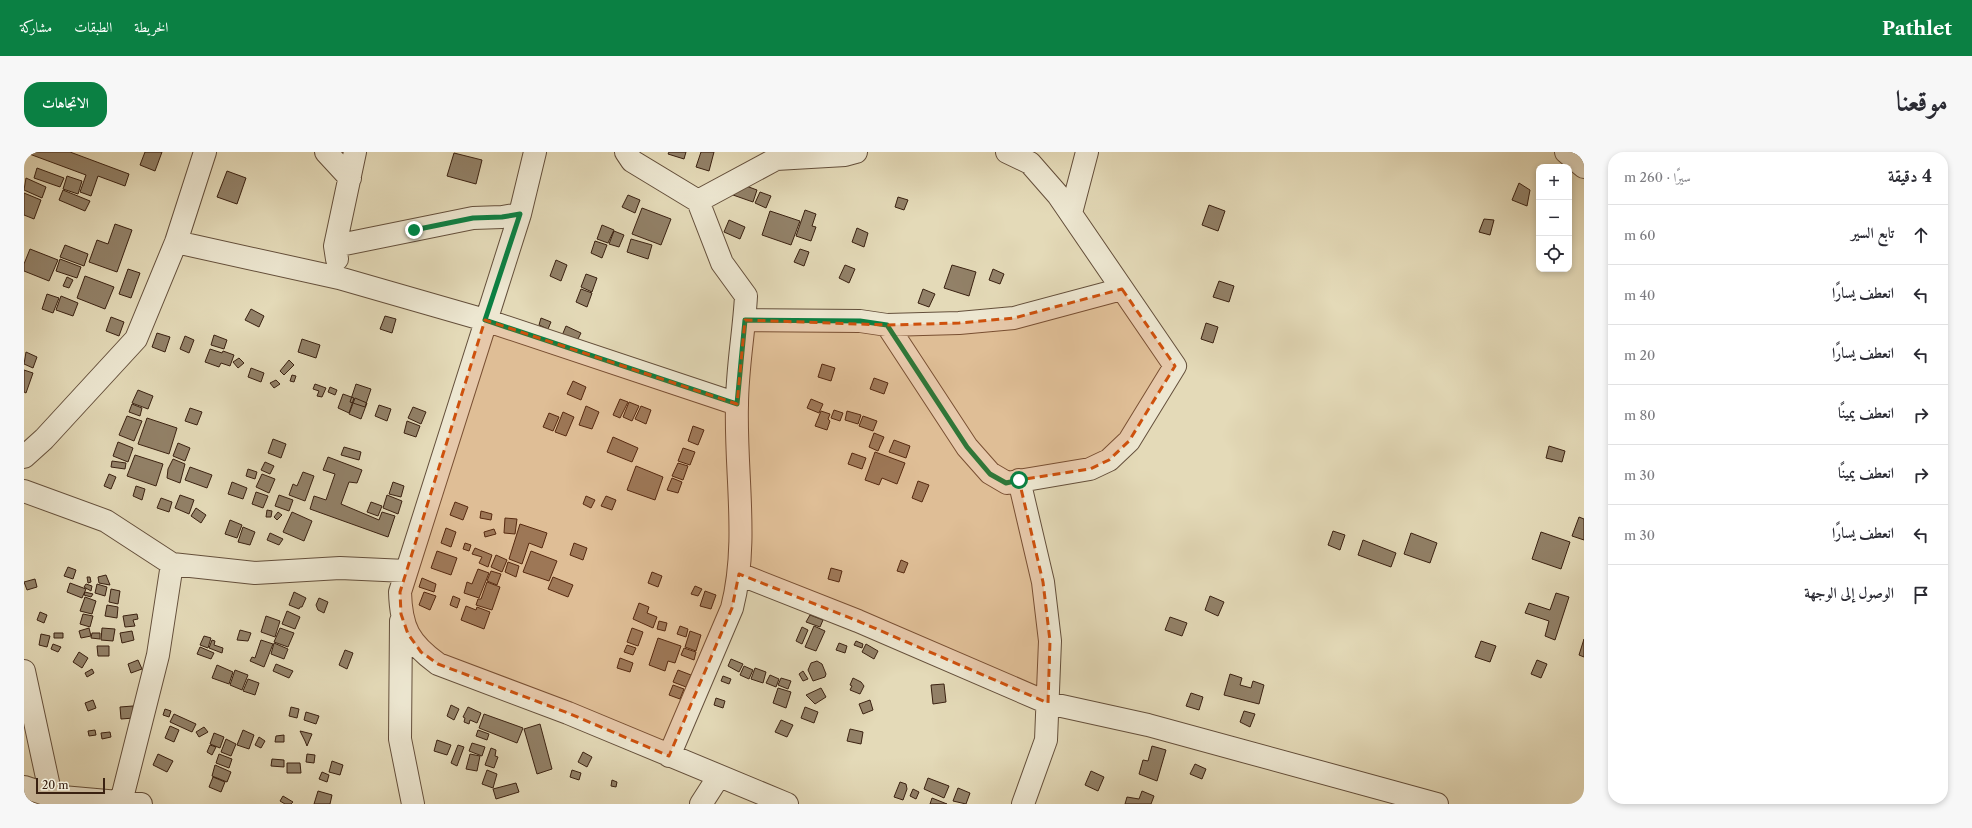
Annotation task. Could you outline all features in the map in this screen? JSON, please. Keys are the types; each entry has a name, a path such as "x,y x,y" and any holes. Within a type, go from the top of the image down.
{"street":[{"path":"24,457 44,440 136,339 176,242 205,152"},
{"path":"326,152 350,178"},
{"path":"339,278 335,246 355,152"},
{"path":"414,804 400,739 400,592 485,320 520,214 535,152"},
{"path":"626,152 632,161 698,201 722,263 746,296 737,404 739,574 732,608 669,756"},
{"path":"698,201 776,159 845,156 856,152"},
{"path":"887,325 967,447 990,474 1006,483 1090,469 1109,460 1129,441 1175,366 1058,195 1030,163 1007,152"},
{"path":"1071,213 1087,152"},
{"path":"1566,152 1584,167"},
{"path":"335,246 473,218 502,217 520,214"},
{"path":"176,242 339,278 485,320 737,404"},
{"path":"745,320 860,321 887,325 959,323 1014,318 1122,289"},
{"path":"1019,480 1044,589 1050,641 1046,740 1023,804"},
{"path":"24,491 106,521 172,564 255,573 340,568 406,572"},
{"path":"24,787 51,800 131,803 158,655 172,564"},
{"path":"739,574 858,621 1048,703 1148,725 1436,804"},
{"path":"401,614 408,634 421,652 438,664 568,713 786,804"},
{"path":"24,671 51,800"},
{"path":"701,804 719,776"}],"highlighted area":[{"path":"1122,289 1175,366 1129,441 1109,460 1090,469 1019,480 1043,582 1050,641 1048,703 858,621 739,574 732,608 669,756 568,713 438,664 421,652 408,634 401,614 400,592 485,320 737,404 745,320 887,325 959,323 1014,318"}],"building":[{"path":"24,152 70,152 129,174 125,186 98,176 91,196 80,192 86,175"},
{"path":"145,152 162,152 155,171 140,165"},
{"path":"669,152 686,152 684,159 668,154"},
{"path":"701,152 714,152 709,171 696,167"},
{"path":"454,153 482,160 476,184 447,176"},
{"path":"37,168 64,178 60,187 34,178"},
{"path":"227,171 246,178 237,204 217,197"},
{"path":"67,176 82,181 78,194 63,189"},
{"path":"26,178 46,187 42,198 24,190"},
{"path":"738,183 757,190 753,202 733,195"},
{"path":"1519,183 1530,190 1527,206 1512,200"},
{"path":"63,190 90,201 85,211 59,200"},
{"path":"760,192 771,196 766,208 755,203"},
{"path":"24,193 41,200 34,219 24,215"},
{"path":"628,195 640,200 635,213 622,207"},
{"path":"898,197 908,200 904,210 895,207"},
{"path":"1209,205 1225,211 1218,231 1202,225"},
{"path":"642,208 671,219 661,245 632,234"},
{"path":"805,210 816,214 812,226 816,227 811,241 796,236"},
{"path":"770,211 800,221 791,245 762,235"},
{"path":"1484,219 1494,220 1490,235 1479,232"},
{"path":"729,220 745,227 740,239 724,232"},
{"path":"115,224 132,230 117,272 89,262 97,240 108,244"},
{"path":"602,225 614,230 608,243 597,239"},
{"path":"857,228 868,233 864,247 852,242"},
{"path":"614,231 624,235 619,247 609,244"},
{"path":"631,239 652,245 648,259 627,252"},
{"path":"595,241 607,245 602,258 591,253"},
{"path":"65,245 88,254 84,266 60,257"},
{"path":"30,249 58,260 49,281 24,271 24,264"},
{"path":"800,249 809,252 804,266 794,262"},
{"path":"60,259 81,267 77,278 56,271"},
{"path":"556,260 567,265 561,281 550,276"},
{"path":"845,265 855,269 849,283 839,278"},
{"path":"952,265 976,272 969,296 944,288"},
{"path":"128,269 140,273 131,298 119,294"},
{"path":"993,269 1004,274 1000,284 989,280"},
{"path":"586,274 597,278 592,292 581,287"},
{"path":"85,276 114,287 105,309 77,298"},
{"path":"67,277 73,280 69,288 63,286"},
{"path":"1219,281 1234,286 1229,302 1213,297"},
{"path":"581,289 592,293 587,307 576,302"},
{"path":"923,289 935,294 929,307 918,303"},
{"path":"47,294 59,298 53,313 42,309"},
{"path":"61,296 78,303 73,316 56,310"},
{"path":"251,309 264,316 259,327 245,320"},
{"path":"385,316 396,319 392,333 380,329"},
{"path":"111,317 124,322 119,336 106,331"},
{"path":"541,318 551,322 548,329 539,325"},
{"path":"1206,323 1218,327 1213,343 1201,339"},
{"path":"566,326 581,333 575,345 561,338"},
{"path":"157,333 170,337 165,352 152,347"},
{"path":"214,335 227,340 224,349 211,345"},
{"path":"185,336 194,340 189,353 180,349"},
{"path":"302,339 320,345 316,358 298,352"},
{"path":"210,349 222,353 223,351 234,355 230,366 221,363 219,367 205,362"},
{"path":"26,352 37,357 33,368 24,364"},
{"path":"239,358 244,363 238,368 233,362"},
{"path":"289,360 294,365 284,375 280,371"},
{"path":"822,364 835,368 831,381 818,377"},
{"path":"251,368 264,373 261,382 248,377"},
{"path":"24,370 33,373 26,393 24,392"},
{"path":"292,375 296,376 294,382 290,381"},
{"path":"874,378 888,383 884,394 870,389"},
{"path":"276,380 280,384 274,388 270,383"},
{"path":"573,381 586,387 581,400 567,394"},
{"path":"315,384 326,388 322,397 317,396 319,391 313,389"},
{"path":"356,384 371,389 365,407 350,402"},
{"path":"330,387 337,390 335,395 328,392"},
{"path":"138,390 153,396 148,409 132,403"},
{"path":"343,394 354,398 349,413 338,408"},
{"path":"355,398 367,403 361,419 349,414"},
{"path":"620,399 628,402 620,418 613,415"},
{"path":"811,399 823,404 819,413 807,408"},
{"path":"629,402 639,406 632,421 623,417"},
{"path":"132,404 142,408 140,416 129,412"},
{"path":"379,405 391,409 387,421 375,416"},
{"path":"586,406 599,412 592,429 579,425"},
{"path":"641,406 651,410 646,424 635,419"},
{"path":"413,407 426,412 421,424 408,418"},
{"path":"190,408 202,412 197,425 185,421"},
{"path":"834,410 843,413 840,421 831,418"},
{"path":"821,411 830,414 828,419 830,421 827,430 815,426"},
{"path":"847,411 861,415 858,424 845,420"},
{"path":"563,412 574,417 566,436 555,432"},
{"path":"549,413 559,417 553,431 543,427"},
{"path":"127,416 142,421 134,441 119,435"},
{"path":"863,416 877,421 873,431 859,426"},
{"path":"147,418 177,428 169,454 138,444"},
{"path":"407,421 420,426 416,437 404,433"},
{"path":"693,426 704,430 698,445 688,441"},
{"path":"874,433 884,437 878,451 869,447"},
{"path":"613,437 638,448 632,462 607,452"},
{"path":"273,439 286,444 281,458 268,453"},
{"path":"894,440 910,446 906,458 889,452"},
{"path":"118,442 133,448 128,462 113,456"},
{"path":"178,443 190,448 185,461 173,456"},
{"path":"1549,446 1565,451 1562,462 1546,458"},
{"path":"344,447 361,452 359,460 341,455"},
{"path":"683,448 695,452 690,465 678,461"},
{"path":"875,452 905,463 897,484 882,478 879,485 865,480"},
{"path":"852,453 866,458 862,469 848,464"},
{"path":"135,455 163,464 156,486 127,476"},
{"path":"328,457 362,470 357,483 349,482 341,504 379,520 382,512 395,516 388,537 310,509 314,496 326,500 335,474 323,470"},
{"path":"173,459 185,464 180,483 167,478 168,469"},
{"path":"112,461 126,463 125,469 111,467"},
{"path":"265,462 274,466 270,474 261,470"},
{"path":"678,463 688,466 683,480 672,476"},
{"path":"636,466 663,477 655,500 627,490"},
{"path":"190,467 212,475 207,488 185,480"},
{"path":"248,469 257,472 255,479 246,476"},
{"path":"303,472 314,476 305,501 289,495 293,484 297,486"},
{"path":"109,474 116,477 111,489 104,486"},
{"path":"262,474 275,479 269,493 256,487"},
{"path":"672,478 682,482 678,493 667,490"},
{"path":"918,481 929,485 922,502 912,498"},
{"path":"232,482 247,488 243,499 228,494"},
{"path":"393,482 404,486 401,497 389,494"},
{"path":"136,486 145,489 142,500 133,496"},
{"path":"256,492 268,496 263,508 252,504"},
{"path":"180,495 194,500 189,514 175,508"},
{"path":"279,495 293,500 289,511 275,506"},
{"path":"387,495 402,501 398,514 383,508"},
{"path":"586,496 595,500 591,508 583,504"},
{"path":"606,496 616,500 612,510 601,506"},
{"path":"161,498 172,502 169,512 157,508"},
{"path":"371,502 382,506 378,516 367,512"},
{"path":"455,502 468,507 463,520 450,515"},
{"path":"196,508 206,515 201,523 191,516"},
{"path":"267,510 272,511 271,517 266,517"},
{"path":"481,511 492,514 491,520 480,518"},
{"path":"278,512 282,515 277,520 274,517"},
{"path":"292,512 312,521 304,541 283,532"},
{"path":"1579,517 1584,519 1584,540 1572,536"},
{"path":"505,518 517,519 515,534 504,533"},
{"path":"230,520 242,525 237,538 225,534"},
{"path":"520,524 547,533 542,548 529,543 522,564 509,559"},
{"path":"243,527 255,532 250,545 238,542"},
{"path":"446,528 456,532 451,547 441,543"},
{"path":"494,529 496,534 485,537 484,532"},
{"path":"1333,531 1345,535 1340,550 1328,545"},
{"path":"1541,532 1570,542 1561,569 1532,559"},
{"path":"270,533 283,539 279,545 267,540"},
{"path":"1411,533 1437,543 1430,563 1404,554"},
{"path":"1363,540 1396,553 1391,567 1358,555"},
{"path":"465,543 471,545 469,551 463,549"},
{"path":"574,543 587,548 583,560 570,555"},
{"path":"475,548 492,555 488,567 479,563 482,557 472,554"},
{"path":"437,551 457,558 451,575 431,568"},
{"path":"531,551 557,561 549,581 523,572"},
{"path":"496,555 507,560 502,572 491,567"},
{"path":"901,560 908,563 904,573 897,571"},
{"path":"508,562 519,566 516,577 505,572"},
{"path":"68,567 76,570 73,579 64,576"},
{"path":"831,568 842,571 839,582 828,579"},
{"path":"478,569 489,573 479,598 464,593 467,582 472,584"},
{"path":"491,571 501,574 497,585 487,581"},
{"path":"652,572 662,576 658,587 648,583"},
{"path":"106,575 110,585 99,583 98,577"},
{"path":"87,577 90,577 91,582 88,583"},
{"path":"553,577 573,585 568,597 548,589"},
{"path":"422,578 436,584 434,592 419,587"},
{"path":"35,579 37,587 27,590 24,582"},
{"path":"487,582 500,587 492,610 476,605 478,599 481,599"},
{"path":"70,583 86,589 82,598 67,592"},
{"path":"86,584 92,586 91,591 84,587"},
{"path":"97,584 107,587 105,596 95,593"},
{"path":"695,586 702,589 698,596 691,594"},
{"path":"111,589 120,591 118,604 109,602"},
{"path":"705,591 716,595 711,609 700,606"},
{"path":"85,592 93,594 91,597 84,595"},
{"path":"294,592 306,598 302,607 299,609 289,605"},
{"path":"424,592 436,596 430,610 419,605"},
{"path":"1556,593 1569,597 1555,640 1545,636 1549,621 1525,613 1529,603 1550,610"},
{"path":"453,596 460,599 457,608 450,605"},
{"path":"1210,596 1224,602 1218,616 1205,610"},
{"path":"85,597 96,601 92,614 80,611"},
{"path":"319,598 328,602 324,613 318,610 316,605"},
{"path":"639,603 649,607 647,613 657,617 653,628 633,619"},
{"path":"107,605 118,607 117,618 105,616"},
{"path":"466,606 476,610 477,607 490,612 484,629 461,620"},
{"path":"287,611 300,617 295,629 282,624"},
{"path":"40,612 47,615 44,623 37,620"},
{"path":"83,614 93,616 90,627 80,624"},
{"path":"137,614 138,619 133,620 135,626 125,627 123,616"},
{"path":"810,615 823,620 820,627 806,622"},
{"path":"266,616 280,621 275,637 261,632"},
{"path":"1170,617 1187,623 1182,636 1165,630"},
{"path":"659,621 667,623 665,631 657,629"},
{"path":"680,626 688,629 686,637 677,634"},
{"path":"814,626 825,631 816,651 805,647"},
{"path":"802,627 808,630 802,644 796,641"},
{"path":"89,628 91,636 81,638 79,631"},
{"path":"102,628 115,629 113,641 101,640"},
{"path":"280,628 294,633 288,647 274,642"},
{"path":"632,628 643,632 638,646 627,642"},
{"path":"240,630 251,633 248,641 237,640"},
{"path":"132,631 134,640 122,643 120,633"},
{"path":"690,631 701,635 696,651 685,647"},
{"path":"54,633 63,633 63,638 54,638"},
{"path":"92,633 100,633 100,639 91,638"},
{"path":"41,634 50,636 47,647 39,645"},
{"path":"204,636 211,638 208,648 200,645"},
{"path":"658,638 681,646 675,663 668,661 665,671 649,665"},
{"path":"1584,639 1584,657 1579,655"},
{"path":"212,640 215,641 214,645 223,648 222,653 209,648"},
{"path":"261,640 273,644 264,667 250,661 252,657 255,658"},
{"path":"856,641 863,644 862,648 854,645"},
{"path":"1481,641 1496,646 1490,662 1475,657"},
{"path":"274,643 288,649 284,659 271,654"},
{"path":"839,643 847,646 845,653 836,650"},
{"path":"53,644 61,647 58,652 51,649"},
{"path":"866,644 878,651 874,659 862,652"},
{"path":"627,645 636,648 633,655 624,652"},
{"path":"97,646 109,646 109,656 98,656"},
{"path":"200,647 214,653 211,659 197,654"},
{"path":"684,648 696,652 694,660 681,655"},
{"path":"345,650 353,653 347,669 339,665"},
{"path":"79,652 88,658 82,668 73,662"},
{"path":"620,658 633,663 630,672 617,668"},
{"path":"731,659 743,664 739,672 728,666"},
{"path":"138,660 142,669 131,673 128,664"},
{"path":"1537,660 1547,664 1541,678 1531,674"},
{"path":"817,661 822,664 826,674 825,677 813,681 808,670 811,663"},
{"path":"276,664 293,671 289,678 273,671"},
{"path":"217,665 233,672 229,684 212,678"},
{"path":"744,666 753,670 749,679 740,675"},
{"path":"755,668 766,672 763,683 751,679"},
{"path":"92,669 94,673 87,677 85,673"},
{"path":"235,670 248,675 242,690 230,685"},
{"path":"678,670 691,675 686,687 673,682"},
{"path":"803,671 808,679 803,681 799,674"},
{"path":"1230,674 1242,678 1240,685 1251,688 1253,681 1264,685 1259,704 1224,695"},
{"path":"770,675 779,679 776,687 766,683"},
{"path":"723,676 731,679 729,684 721,681"},
{"path":"781,678 791,681 788,689 778,685"},
{"path":"853,678 861,682 864,686 860,694 850,690 852,686 850,685"},
{"path":"248,679 259,683 255,695 243,691"},
{"path":"944,684 946,702 933,704 931,685"},
{"path":"673,685 684,689 680,699 669,695"},
{"path":"778,688 791,692 786,708 773,703"},
{"path":"821,688 826,697 815,704 806,695"},
{"path":"1191,693 1203,697 1199,710 1186,706"},
{"path":"716,698 725,701 723,708 714,705"},
{"path":"93,700 96,708 88,711 85,703"},
{"path":"870,700 873,710 863,714 859,704"},
{"path":"451,705 459,709 454,720 447,716"},
{"path":"133,706 134,718 121,719 120,707"},
{"path":"291,707 299,709 297,718 289,716"},
{"path":"468,707 481,713 477,723 470,720 469,724 464,722 465,718 463,717"},
{"path":"805,707 818,712 814,723 801,718"},
{"path":"165,709 171,711 169,717 163,715"},
{"path":"1244,711 1255,714 1250,727 1240,722"},
{"path":"306,712 319,716 316,724 304,720"},
{"path":"174,714 196,724 192,732 170,722"},
{"path":"484,714 523,728 517,743 479,728"},
{"path":"781,720 793,725 787,737 775,732"},
{"path":"540,724 552,769 537,774 524,729"},
{"path":"170,726 179,730 174,742 165,738"},
{"path":"204,727 208,732 199,737 196,732"},
{"path":"850,729 863,732 861,744 847,741"},
{"path":"95,730 96,735 89,736 88,731"},
{"path":"243,730 254,735 249,749 237,745"},
{"path":"478,730 489,734 487,740 476,736"},
{"path":"300,731 312,734 307,746 305,741"},
{"path":"110,732 111,737 102,739 101,733"},
{"path":"214,733 224,737 220,748 210,744"},
{"path":"284,735 284,742 275,742 276,736"},
{"path":"259,737 265,741 261,748 255,745"},
{"path":"226,739 236,744 231,756 221,752"},
{"path":"437,740 451,745 447,755 434,751"},
{"path":"472,743 485,747 482,756 469,751"},
{"path":"210,745 216,747 212,755 207,752"},
{"path":"458,745 464,747 457,766 451,763"},
{"path":"1152,746 1166,750 1157,781 1139,774 1143,760 1148,761"},
{"path":"491,748 496,750 495,756 498,757 494,768 485,765"},
{"path":"583,752 592,757 587,767 578,762"},
{"path":"158,754 173,761 167,772 153,765"},
{"path":"219,754 232,759 229,768 216,763"},
{"path":"307,754 315,755 314,763 306,762"},
{"path":"470,754 480,756 477,771 466,769"},
{"path":"272,759 284,760 284,767 271,766"},
{"path":"332,761 343,765 340,775 329,772"},
{"path":"287,763 300,763 301,773 287,773"},
{"path":"1195,764 1206,769 1202,779 1190,774"},
{"path":"215,765 231,772 227,782 212,776"},
{"path":"487,770 497,774 493,788 482,784"},
{"path":"572,770 581,773 579,780 570,777"},
{"path":"1091,771 1104,777 1098,791 1085,785"},
{"path":"322,772 329,775 327,782 319,779"},
{"path":"213,777 225,782 221,792 209,787"},
{"path":"928,778 949,786 944,798 924,789"},
{"path":"612,780 617,782 616,787 611,786"},
{"path":"900,782 906,784 907,789 903,800 894,797"},
{"path":"516,783 519,792 496,799 493,789"},
{"path":"958,788 970,793 966,804 953,801"},
{"path":"913,789 919,792 916,799 910,796"},
{"path":"318,791 332,795 330,804 314,804"},
{"path":"1142,791 1154,796 1151,804 1125,804 1127,797 1139,799"},
{"path":"283,796 293,802 291,804 285,804 280,801"},
{"path":"932,798 947,804 930,804"}],"route":[{"path":"414,230 473,218 502,217 520,214 485,320 737,404 745,320 860,321 887,325 967,447 990,474 1006,483 1019,480"}]}
